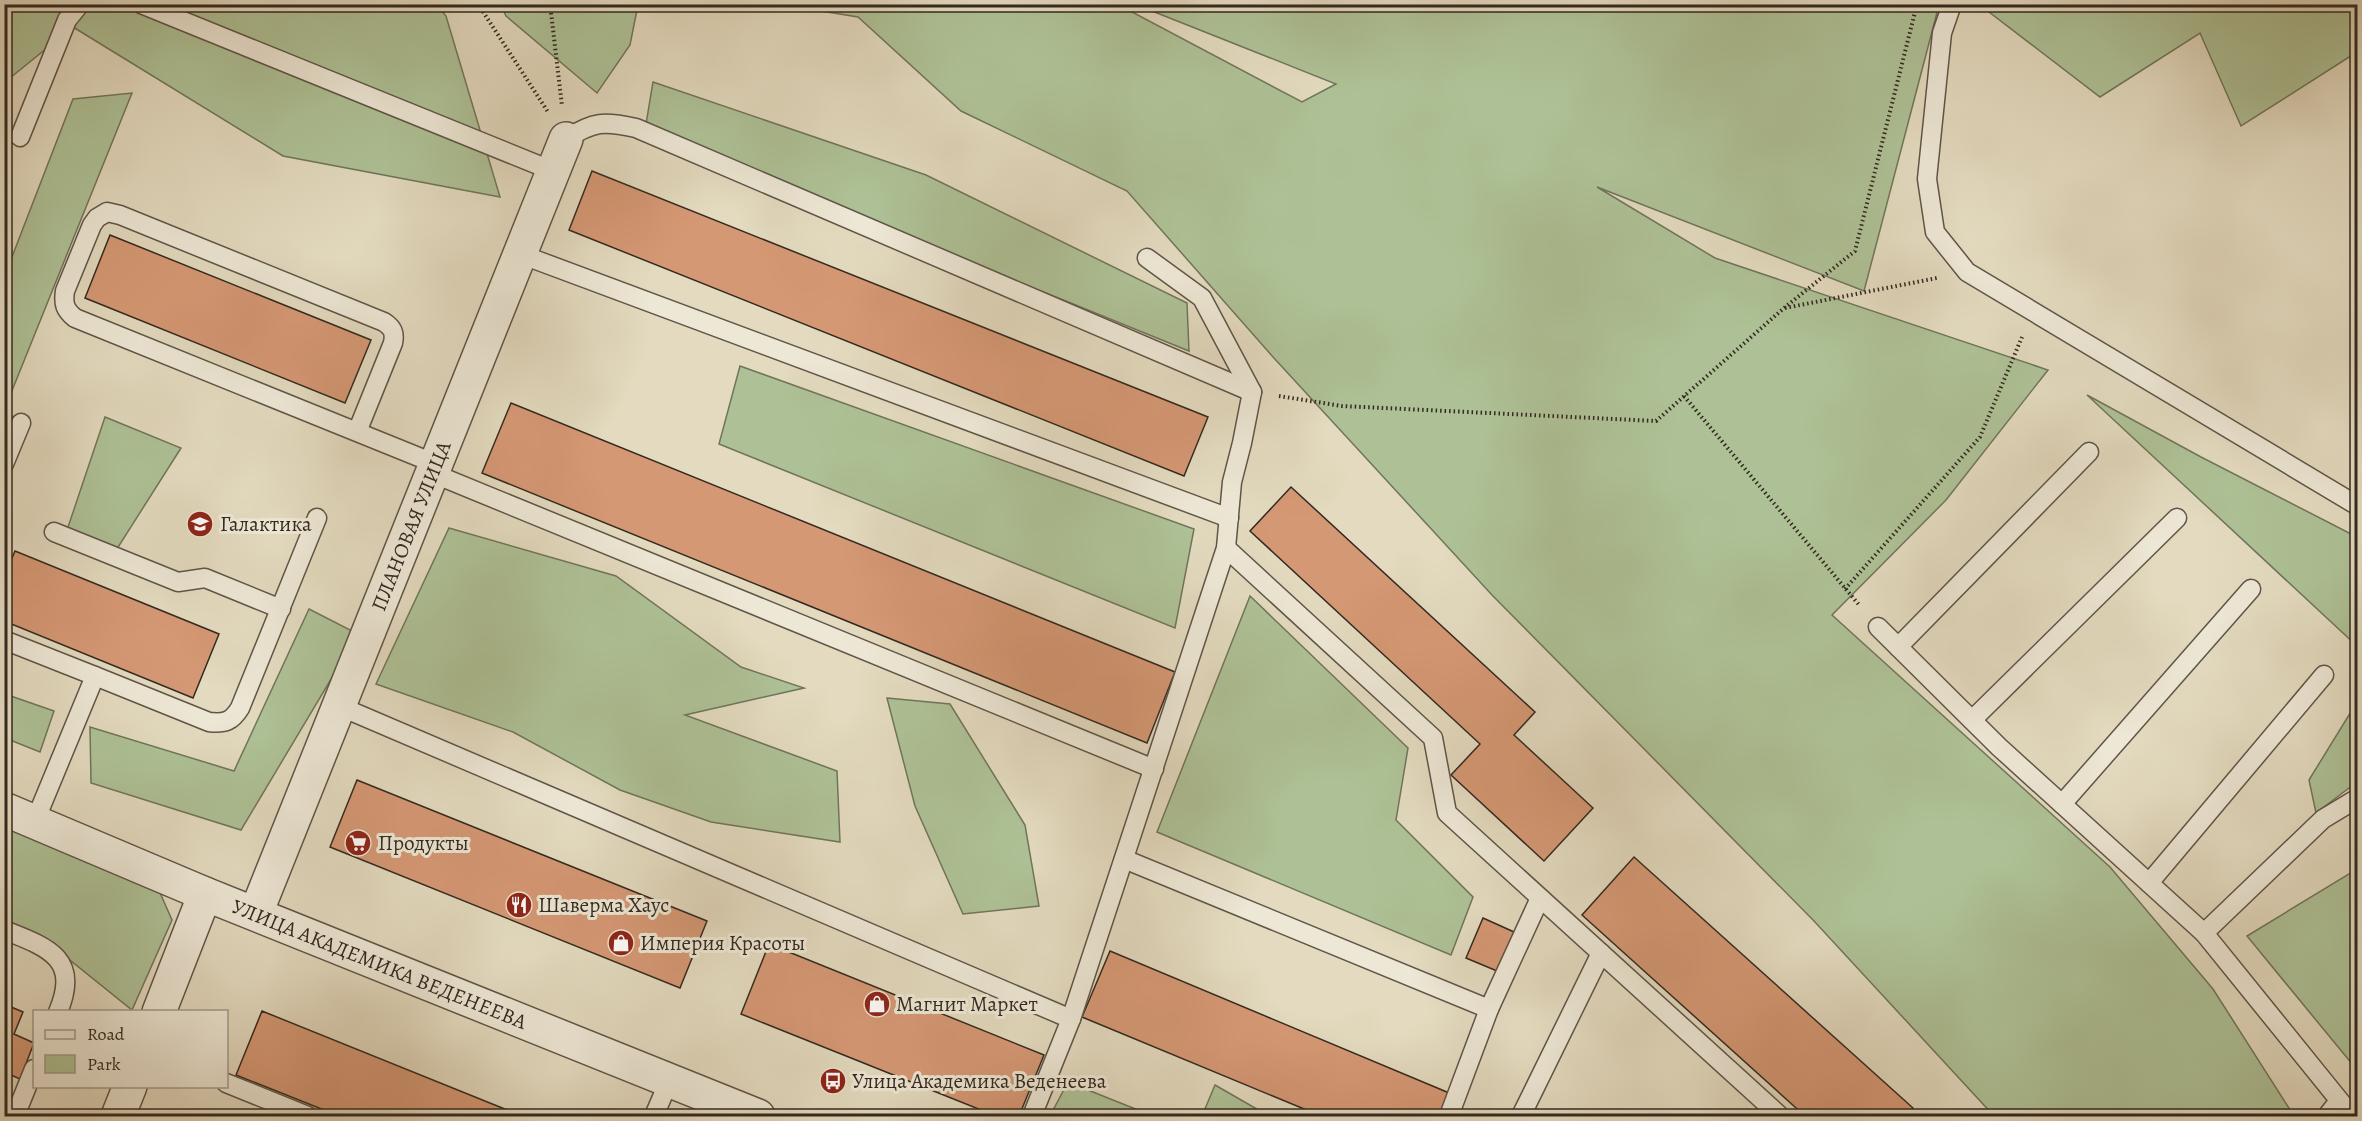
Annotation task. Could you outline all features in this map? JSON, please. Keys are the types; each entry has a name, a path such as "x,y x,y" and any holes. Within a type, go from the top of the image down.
{"street":[{"name":"ПЛАНОВАЯ УЛИЦА","path":"256,913 566,139"},
{"name":"УЛИЦА АКАДЕМИКА ВЕДЕНЕЕВА","path":"4,809 204,894 758,1116"},
{"path":"159,1010 204,894"},
{"path":"118,1116 129,1088"}],"lane":[{"path":"20,137 67,20 80,4"},
{"path":"141,4 553,171"},
{"path":"1952,4 1942,33 1927,179 1935,232 1967,272 2358,506"},
{"path":"566,139 586,126 611,122 636,128 1252,392"},
{"path":"357,432 393,343 395,334 391,327 384,322 120,215 107,212 97,218 65,291 63,302 67,312 86,322 357,432 434,469 1154,769"},
{"path":"520,254 1229,518"},
{"path":"1032,1116 1071,1019 1226,548 1232,482 1252,392 1202,298 1147,258"},
{"path":"4,464 21,423"},
{"path":"1898,647 2089,452"},
{"path":"4,640 209,723 222,724 233,719 240,708 317,518"},
{"path":"1972,720 2177,518"},
{"path":"54,531 178,582 205,578 281,609"},
{"path":"1226,548 1433,738 1447,813 1780,1116"},
{"path":"2062,804 2251,589"},
{"path":"1878,627 1972,720 2204,933 2332,1109 2352,1116"},
{"path":"2149,883 2324,675"},
{"path":"35,821 95,676"},
{"path":"339,706 1071,1019"},
{"path":"2204,933 2323,819 2358,798"},
{"path":"1124,860 1489,1009"},
{"path":"1449,1116 1489,1009 1540,898"},
{"path":"4,930 40,944 59,959 67,980 58,1010"},
{"path":"1521,1116 1601,953"},
{"path":"15,1116 33,1071"},
{"path":"654,1116 669,1081"},
{"path":"228,1084 308,1116"}],"path":[{"path":"478,4 566,139"},
{"path":"550,4 566,139"},
{"path":"1252,392 1342,406 1656,421 1784,308 1855,251 1917,4"},
{"path":"1784,308 1967,272"},
{"path":"1845,589 1980,437 2033,312"},
{"path":"1684,396 1878,627"}],"green space":[{"path":"1991,4 2357,5 2357,52 2241,126 2200,33 2100,97 1989,12"},
{"path":"5,5 437,5 446,16 500,197 283,156 73,27 5,82"},
{"path":"501,5 638,5 630,45 597,93 506,16"},
{"path":"784,5 1119,5 1302,102 1336,84 1141,5 1939,5 1864,291 1597,187 1715,258 2048,370 1946,500 1832,615 2110,867 2213,989 2294,1116 1994,1116 1814,921 1492,595 1273,357 1127,191 961,111 858,17"},
{"path":"653,82 926,175 1187,303 1189,351 645,130"},
{"path":"132,93 5,408 5,275 73,99"},
{"path":"740,366 1194,529 1175,628 719,444"},
{"path":"2087,395 2201,457 2357,537 2357,646"},
{"path":"105,417 181,448 108,563 62,545"},
{"path":"449,528 616,576 741,667 804,688 685,715 837,771 840,842 711,822 620,790 513,732 376,684"},
{"path":"1250,596 1408,748 1396,820 1473,897 1451,955 1157,832"},
{"path":"309,609 358,634 241,830 91,783 90,727 234,771"},
{"path":"5,694 54,711 40,752 5,738"},
{"path":"887,698 950,704 1025,825 1039,906 963,914 915,806"},
{"path":"2357,702 2357,782 2316,813 2309,780"},
{"path":"5,822 150,870 172,920 132,1010 56,949 5,925"},
{"path":"2357,869 2357,1070 2247,936"},
{"path":"1068,1082 1153,1116 1050,1116"},
{"path":"1215,1085 1269,1116 1202,1116"}],"building":[{"path":"592,171 1208,417 1184,476 569,230"},
{"path":"110,235 371,340 345,403 85,298"},
{"path":"511,403 1175,672 1147,743 482,473"},
{"path":"1291,487 1535,712 1514,735 1593,808 1544,861 1451,775 1480,744 1250,531"},
{"path":"15,551 219,634 193,698 4,621 4,577"},
{"path":"357,780 707,921 680,988 330,847"},
{"path":"1634,857 1913,1108 1906,1116 1805,1116 1582,915"},
{"path":"1483,918 1514,932 1497,971 1466,958"},
{"path":"769,944 1044,1055 1019,1116 996,1116 741,1014"},
{"path":"1110,951 1454,1095 1445,1116 1321,1116 1082,1017"},
{"path":"4,1004 23,1012 14,1034 33,1043 33,1046 20,1079 4,1072"},
{"path":"262,1011 522,1116 339,1116 236,1075"}],"place":[{"name":"Галактика","path":"200,524"},
{"name":"Продукты","path":"358,843"},
{"name":"Шаверма Хаус","path":"519,905"},
{"name":"Империя Красоты","path":"621,943"},
{"name":"Магнит Маркет","path":"877,1004"},
{"name":"Улица Академика Веденеева","path":"833,1081"}]}
